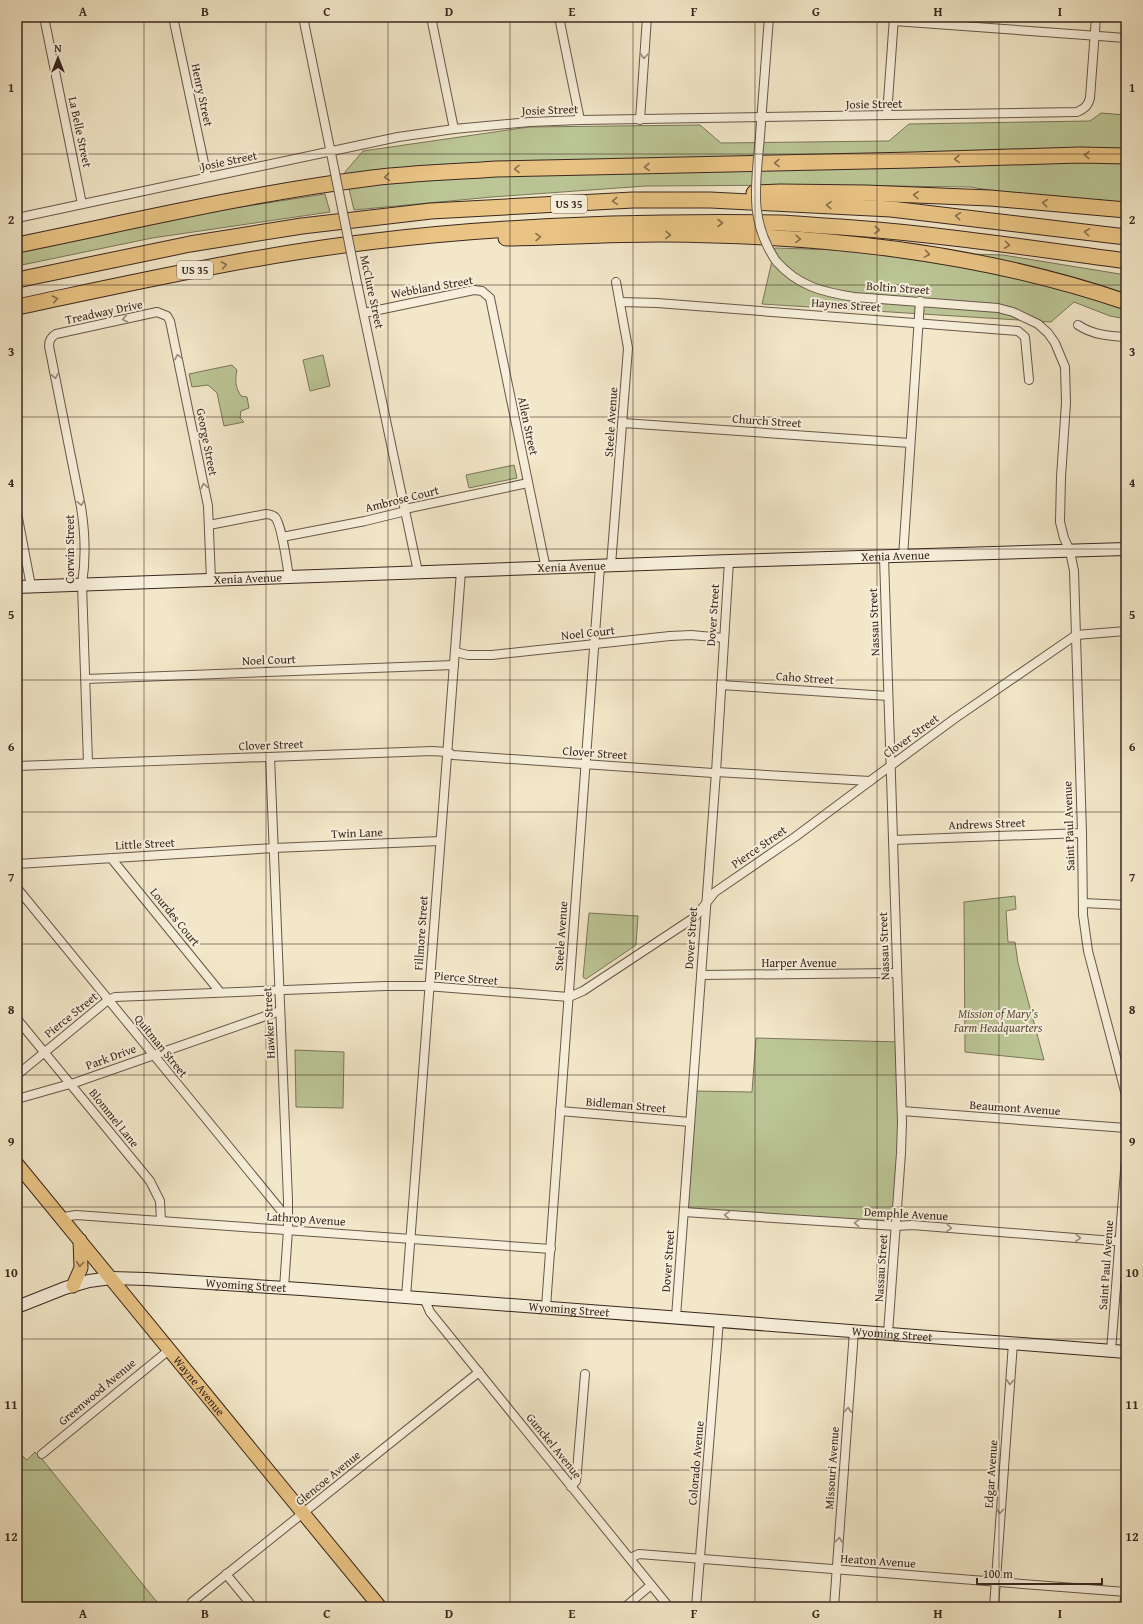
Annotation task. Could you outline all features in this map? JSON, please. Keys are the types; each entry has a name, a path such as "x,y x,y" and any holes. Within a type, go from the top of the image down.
{"highway":[{"path":"17,245 263,195 372,178 431,173 496,169 1079,155 1126,156"},
{"path":"633,200 780,192 866,193 990,198 1126,210"},
{"name":"US 35","path":"17,280 190,244 302,226 430,211 633,200 710,200 891,209 1126,237"},
{"name":"US 35","path":"17,307 266,256 373,241 539,226 624,223 782,223 889,231 1126,261"},
{"path":"373,241 660,234 791,238 851,243 912,251 986,265 1050,279 1126,302"}],"main road":[{"name":"Wayne Avenue","path":"17,1164 380,1607"},
{"path":"73,1286 81,1268 80,1240"}],"street":[{"name":"La Belle Street","path":"44,17 82,204"},
{"name":"Henry Street","path":"173,17 207,178"},
{"name":"McClure Street","path":"303,17 418,572"},
{"path":"431,17 454,129"},
{"path":"559,17 580,120"},
{"path":"640,120 647,17"},
{"name":"Boltin Street","path":"769,17 756,186 756,213 762,238 776,261 792,276 817,290 854,296 998,308 1013,312 1038,324 1048,333 1061,356 1066,380 1060,522 1064,538 1070,551"},
{"path":"1094,36 1096,17"},
{"path":"887,115 894,19 1126,38"},
{"name":"Josie Street","path":"17,218 398,137 454,129 530,122 580,120 1077,112 1082,110 1089,101 1094,36"},
{"name":"Steele Avenue","path":"546,1307 595,643 623,423 628,348 616,282"},
{"name":"Webbland Street","path":"364,313 474,290 482,291"},
{"name":"Allen Street","path":"482,291 490,298 546,569"},
{"path":"903,556 920,301"},
{"name":"Haynes Street","path":"620,302 1018,330 1025,337 1029,380"},
{"name":"Treadway Drive","path":"51,338 56,334 64,332 157,312 163,314"},
{"name":"George Street","path":"163,314 170,321 208,506 211,580"},
{"path":"1078,324 1101,335 1126,337"},
{"name":"Corwin Street","path":"51,338 49,346 82,506 84,523 84,574 82,584 88,763"},
{"name":"Church Street","path":"623,423 910,443"},
{"name":"Ambrose Court","path":"282,537 365,521 405,510 528,483"},
{"path":"17,513 31,586"},
{"path":"209,525 269,514 276,518 282,537 290,577"},
{"name":"Xenia Avenue","path":"17,587 418,572 546,569 729,561 1126,549"},
{"name":"Saint Paul Avenue","path":"1070,551 1074,571 1083,915 1088,951 1126,1095"},
{"name":"Nassau Street","path":"884,557 902,1111 902,1153 888,1333"},
{"name":"Dover Street","path":"676,1317 705,905 716,772 729,561"},
{"name":"Fillmore Street","path":"406,1297 461,571"},
{"name":"Clover Street","path":"17,766 432,750 447,752 453,755 586,765 870,782 954,719 1076,635 1126,631"},
{"name":"Noel Court","path":"454,652 468,655 492,655 595,643 691,635 724,638"},
{"name":"Noel Court","path":"86,678 454,665"},
{"name":"Caho Street","path":"721,685 888,696"},
{"name":"Hawker Street","path":"270,757 288,1219 284,1288"},
{"name":"Pierce Street","path":"17,1075 108,1000 115,997 385,986 429,987 569,997 583,991 695,917 715,892 795,837 870,782"},
{"name":"Andrews Street","path":"893,840 960,836 1082,833"},
{"name":"Twin Lane","path":"274,848 440,841"},
{"name":"Little Street","path":"17,864 274,848"},
{"name":"Lourdes Court","path":"111,858 220,992"},
{"name":"Quitman Street","path":"17,888 288,1219"},
{"path":"1083,903 1126,905"},
{"name":"Harper Avenue","path":"701,975 897,973"},
{"name":"Park Drive","path":"17,1099 70,1084 280,1011"},
{"name":"Blommel Lane","path":"17,1019 150,1181 160,1202 161,1221"},
{"name":"Bidleman Street","path":"560,1111 690,1122"},
{"name":"Beaumont Avenue","path":"902,1111 1126,1128"},
{"name":"Saint Paul Avenue","path":"1111,1351 1123,1241 1126,1158"},
{"name":"Demphle Avenue","path":"684,1212 896,1226 912,1225 1123,1241"},
{"name":"Lathrop Avenue","path":"63,1221 64,1216 76,1215 550,1249"},
{"name":"Wyoming Street","path":"18,1305 73,1286 95,1280 111,1278 206,1282 1126,1352"},
{"name":"Gunckel Avenue","path":"424,1298 430,1312 669,1607"},
{"name":"Colorado Avenue","path":"696,1607 719,1320"},
{"name":"Missouri Avenue","path":"834,1607 854,1331"},
{"name":"Edgar Avenue","path":"994,1607 1013,1343"},
{"name":"Greenwood Avenue","path":"42,1454 169,1350"},
{"name":"Glencoe Avenue","path":"192,1602 479,1372"},
{"path":"572,1487 576,1481 585,1374"},
{"name":"Heaton Avenue","path":"630,1558 639,1554 1126,1592"},
{"path":"226,1574 253,1607"},
{"path":"625,1607 651,1585"},
{"path":"1124,1607 1126,1588"}],"green space":[{"path":"1101,113 1126,115 1126,212 970,187 805,185 646,186 492,197 354,210 345,172 363,151 529,127 700,125 721,143 889,141 909,124 1090,121"},
{"path":"325,194 330,212 152,238 17,266 17,250 170,218"},
{"path":"775,248 1003,255 1126,275 1126,319 1110,316 1074,302 1051,322 762,304"},
{"path":"323,355 330,386 310,391 303,360"},
{"path":"232,365 237,370 236,380 238,390 241,396 247,397 249,408 241,411 240,418 244,422 224,426 217,393 208,385 192,387 189,374"},
{"path":"514,465 517,478 469,488 466,475"},
{"name":"Mission of Mary’s Farm Headquarters","path":"1015,896 1016,909 1006,911 1008,942 1015,942 1018,963 1044,1060 965,1052 964,902"},
{"path":"589,913 638,916 636,945 586,979 583,977"},
{"path":"756,1038 899,1042 900,1081 896,1226 684,1212 693,1091 752,1092"},
{"path":"295,1050 344,1052 343,1108 296,1107"},
{"path":"17,1451 27,1460 35,1452 42,1459 161,1607 17,1607"}]}
